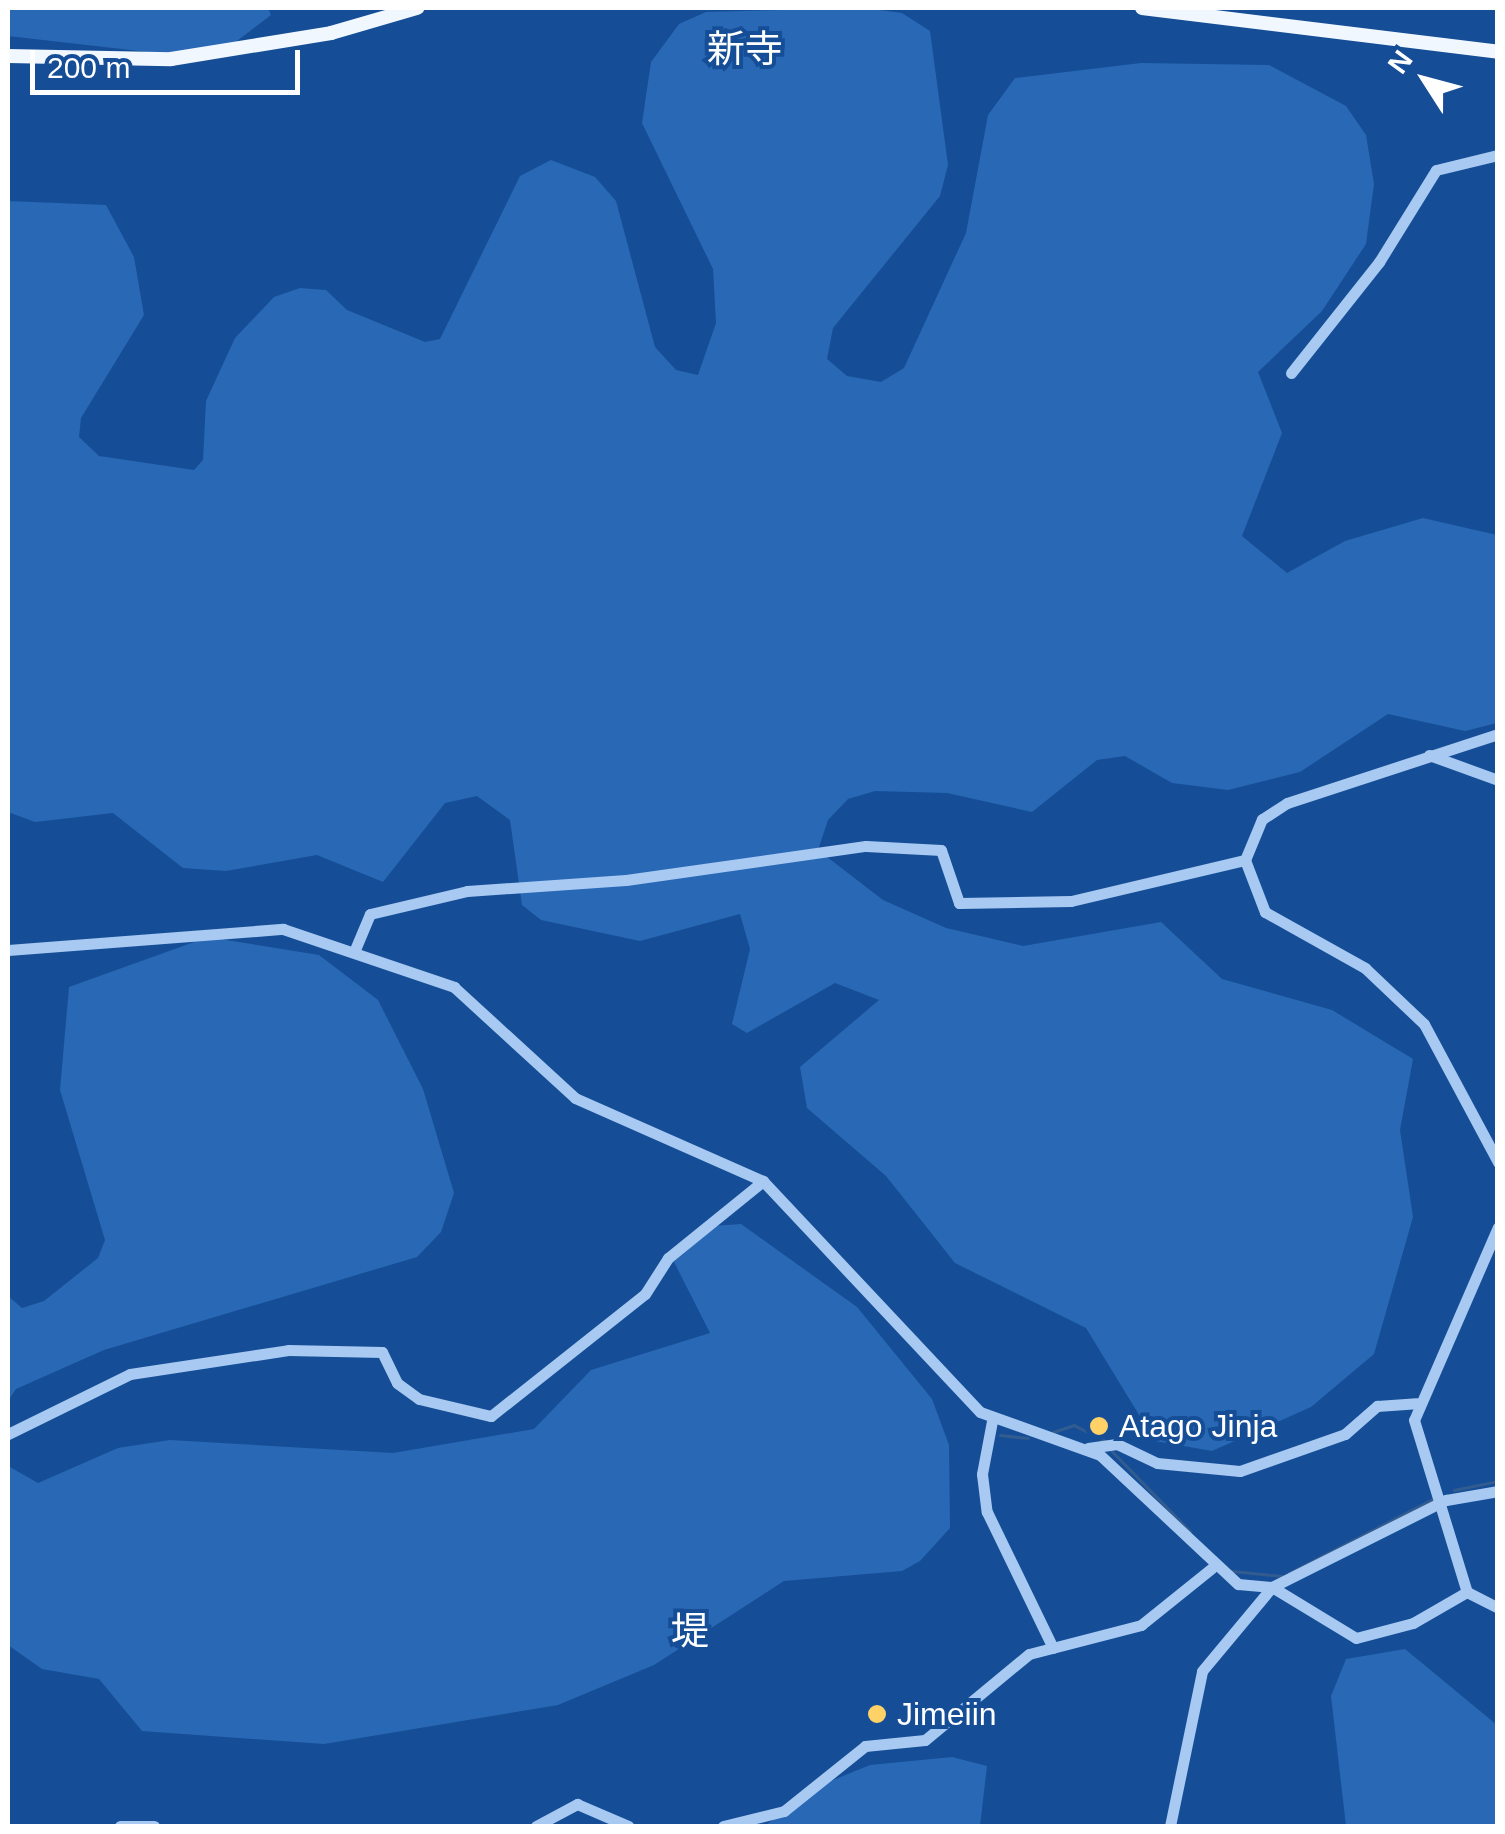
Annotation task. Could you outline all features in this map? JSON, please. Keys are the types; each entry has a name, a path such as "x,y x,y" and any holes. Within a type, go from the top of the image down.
{"main road":[{"path":"8,56 171,59 332,33 418,8"},
{"path":"1142,8 1498,52"}],"street":[{"path":"1290,372 1379,262 1436,170 1498,155"},
{"path":"354,952 370,914 467,890 626,880 866,846 941,850 959,903 1071,902 1245,860 1273,810 1498,734"},
{"path":"1429,755 1498,780"},
{"path":"1245,860 1265,912 1364,968 1424,1024 1498,1162"},
{"path":"8,950 100,950 260,928 354,952 466,995 576,1098 763,1181 992,1421 1088,1448 1107,1445 1157,1463 1240,1471 1345,1434 1377,1406 1416,1402"},
{"path":"8,1434 130,1374 305,1350 382,1352 397,1383 419,1399 491,1416 645,1294 668,1258 763,1181"},
{"path":"1498,1227 1416,1402 1418,1446 1446,1500 1467,1592 1498,1608"},
{"path":"992,1421 982,1474 987,1512 1053,1648"},
{"path":"1088,1448 1212,1568 1238,1584 1272,1587 1356,1638 1413,1623 1467,1592"},
{"path":"1170,1826 1202,1671 1272,1587 1446,1500 1498,1491"},
{"path":"723,1826 784,1810 865,1746 924,1740 1029,1654 1141,1625 1212,1568"},
{"path":"536,1826 577,1804 628,1826"},
{"path":"120,1826 154,1826"}],"shaded area":[{"path":"8,8 268,8 271,15 225,50 174,55 8,36"},
{"path":"864,8 902,13 930,31 948,165 940,196 833,328 827,359 847,376 881,382 904,368 966,233 988,115 1015,78 1141,63 1269,65 1346,106 1366,135 1374,184 1366,244 1322,311 1258,372 1282,433 1242,536 1287,573 1345,541 1423,518 1497,535 1497,723 1465,731 1388,714 1300,772 1228,790 1172,783 1125,756 1097,760 1032,812 947,793 875,791 848,799 828,820 818,850 883,900 946,928 1023,946 1161,922 1222,979 1332,1010 1413,1059 1400,1130 1413,1217 1374,1354 1311,1407 1212,1451 1155,1441 1086,1328 955,1263 886,1176 807,1108 800,1067 879,1000 835,983 747,1033 732,1024 750,949 740,914 640,941 541,920 522,905 510,820 477,796 445,803 383,882 317,855 226,871 183,868 113,813 35,822 8,812 8,201 106,205 134,257 144,315 81,418 79,437 99,456 194,470 203,460 206,401 235,338 274,297 300,288 326,290 347,310 425,342 440,339 520,176 551,160 595,177 616,201 655,347 676,370 698,375 716,323 713,269 642,123 651,62 679,24 706,12"},
{"path":"208,937 319,955 378,1000 423,1089 454,1193 441,1232 417,1257 104,1350 16,1389 8,1401 8,1296 22,1308 44,1301 98,1258 105,1240 60,1090 69,987"},
{"path":"741,1224 857,1307 932,1399 949,1445 950,1528 920,1561 902,1571 784,1581 654,1665 558,1705 324,1744 142,1731 99,1679 42,1669 8,1645 8,1466 38,1483 118,1448 170,1440 393,1453 534,1429 591,1370 710,1333 672,1258 712,1226"},
{"path":"1405,1649 1497,1725 1497,1826 1346,1826 1331,1696 1346,1659"},
{"path":"952,1757 987,1766 980,1826 765,1826 811,1789 870,1765"}],"waterway":[{"path":"1053,1432 1074,1425 1105,1441"},
{"path":"1000,1435 1028,1438"},
{"path":"1109,1448 1190,1531"},
{"path":"1454,1490 1498,1481"},
{"path":"1289,1573 1433,1499"},
{"path":"1232,1571 1282,1576"}],"place":[{"name":"Atago Jinja","path":"1099,1426"},
{"name":"Jimeiin","path":"877,1714"}],"district":[{"name":"新寺","path":"745,50"},
{"name":"堤","path":"690,1632"}]}
